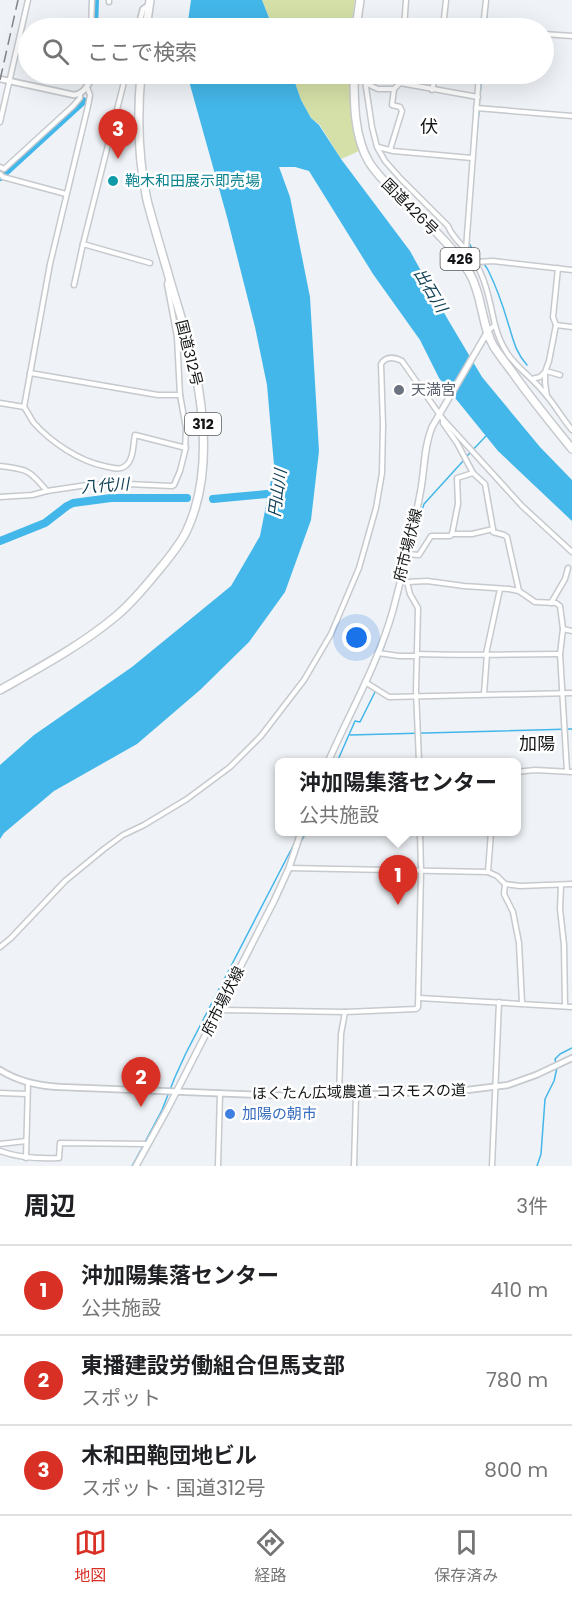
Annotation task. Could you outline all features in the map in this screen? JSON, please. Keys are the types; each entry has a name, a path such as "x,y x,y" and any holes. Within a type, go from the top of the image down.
{"highway":[{"path":"357,18 360,0"},
{"path":"147,18 149,2"},
{"name":"国道312号","path":"0,690 66,652 117,616 155,575 186,532 197,500 203,447 197,379 151,215 141,165 139,148 140,84"},
{"name":"国道426号","path":"354,84 360,140 369,162 389,187 461,261 471,275 494,347 572,449"}],"main road":[{"name":"府市場伏線","path":"330,758 378,653 389,623 421,489 426,447 432,427 488,330"},
{"name":"府市場伏線","path":"135,1166 176,1092 274,901 289,868 299,836"}],"street":[{"path":"24,18 28,0"},
{"path":"91,18 92,0"},
{"path":"405,18 406,0"},
{"path":"444,18 446,0"},
{"path":"484,18 486,0"},
{"path":"141,18 143,9 149,2"},
{"path":"554,35 572,36"},
{"path":"0,122 18,43"},
{"path":"0,79 18,83"},
{"path":"23,84 74,95 80,94"},
{"path":"66,194 1,175 2,168 73,106 88,84"},
{"path":"74,285 123,84"},
{"path":"367,84 378,89 394,89"},
{"path":"367,84 372,127 377,147 385,161 448,226 476,262 504,350 547,396 572,430"},
{"path":"390,150 402,111 400,107 392,105 394,89 399,84"},
{"path":"405,84 478,97"},
{"path":"432,90 434,84"},
{"path":"466,250 479,84"},
{"path":"87,87 90,95 88,106 50,264 24,407 35,424 52,439 73,454 93,464 117,470 125,466 130,459 135,435 186,448"},
{"path":"476,108 572,116"},
{"path":"377,147 472,158"},
{"path":"83,244 150,262"},
{"path":"476,262 493,261 572,270"},
{"path":"547,396 545,383 556,325 553,317 558,268"},
{"path":"0,497 32,495 87,485 172,486 177,479 186,448 186,428 180,395 177,337 167,284 169,279"},
{"path":"488,330 495,325"},
{"path":"556,325 572,327"},
{"path":"0,947 65,881 104,849 123,835 187,799 230,767 261,736 304,680 331,634 366,546 369,527 376,508 382,474 381,364 383,361 392,357 402,361 442,413 522,506 572,552"},
{"path":"532,379 546,372"},
{"path":"546,372 560,375"},
{"path":"30,374 158,395 180,395"},
{"path":"0,403 24,407"},
{"path":"442,413 443,423 457,442 473,472 485,484 492,529 493,532 504,534 507,537 519,591"},
{"path":"565,420 572,420"},
{"path":"0,466 23,468 32,473 47,491"},
{"path":"452,534 458,504 457,478 473,472"},
{"path":"406,554 419,555 431,537 472,534 492,529"},
{"path":"551,603 565,579 568,568"},
{"path":"400,581 427,581 519,591 535,602 560,606 563,629 560,654 562,693 569,772 521,771"},
{"path":"407,582 410,594 418,608 418,758"},
{"path":"484,694 486,654 500,589"},
{"path":"563,629 572,631"},
{"path":"378,653 449,656 560,654"},
{"path":"365,682 389,697 572,693"},
{"path":"218,1010 345,1012 416,1009 419,998 420,836"},
{"path":"488,872 491,836"},
{"path":"289,868 488,872 497,876 505,884 520,886 572,884"},
{"path":"505,884 504,894 513,912 519,943 522,1003"},
{"path":"561,885 565,1006"},
{"path":"419,998 572,1007"},
{"path":"492,1166 499,1002"},
{"path":"339,1095 340,1034 345,1012"},
{"name":"ほくたん広域農道 コスモスの道","path":"0,1070 10,1077 28,1083 60,1087 290,1096 356,1095 494,1088 536,1076 572,1058"},
{"path":"26,1158 28,1083"},
{"path":"0,1093 27,1094"},
{"path":"218,1166 220,1093"},
{"path":"354,1166 356,1095"},
{"path":"0,1144 26,1141"},
{"path":"0,1151 26,1158 59,1158 60,1143 147,1144"}],"green space":[{"path":"262,0 355,0 352,18 269,18"},
{"path":"295,84 350,84 353,125 359,151 341,159 320,125 311,118"}],"water":[{"path":"191,0 262,0 269,18 188,18"},
{"path":"190,84 295,84 311,118 319,125 341,159 410,251 482,377 540,447 572,480 572,521 498,451 439,378 420,340 373,274 309,171 295,167 279,167 290,197 310,297 319,451 311,520 285,592 249,642 200,690 137,744 54,791 4,833 0,839 0,765 34,735 132,667 231,586 260,536 274,465 267,385 227,217"}],"waterway":[{"path":"94,18 95,0"},
{"path":"487,18 488,0"},
{"path":"479,106 481,84"},
{"path":"0,177 83,101"},
{"path":"476,142 479,111"},
{"path":"468,239 491,276 515,345 527,365"},
{"path":"467,456 486,436"},
{"path":"413,540 424,504 464,460"},
{"name":"八代川","path":"213,499 277,493"},
{"name":"八代川","path":"0,541 45,523 73,503 111,498 187,498"},
{"path":"370,683 389,632"},
{"path":"339,758 355,721 360,722 374,690"},
{"path":"350,735 572,729"},
{"path":"302,840 304,836"},
{"path":"145,1142 162,1110 186,1053 293,846"},
{"path":"556,1064 555,1059 572,1048"},
{"path":"537,1166 541,1154 545,1099 554,1081 557,1068"},
{"path":"132,1166 143,1146"}],"railway":[{"path":"0,80 18,0"}],"place":[{"name":"木和田鞄団地ビル","path":"118,159"},
{"name":"鞄木和田展示即売場","path":"113,181"},
{"name":"天満宮","path":"399,390"},
{"name":"沖加陽集落センター","path":"398,905"},
{"name":"東播建設労働組合但馬支部","path":"141,1107"},
{"name":"加陽の朝市","path":"230,1114"}],"district":[{"name":"伏","path":"429,127"},
{"name":"加陽","path":"537,744"}],"water label":[{"name":"出石川","path":"431,290"},
{"name":"円山川","path":"277,493"}]}
